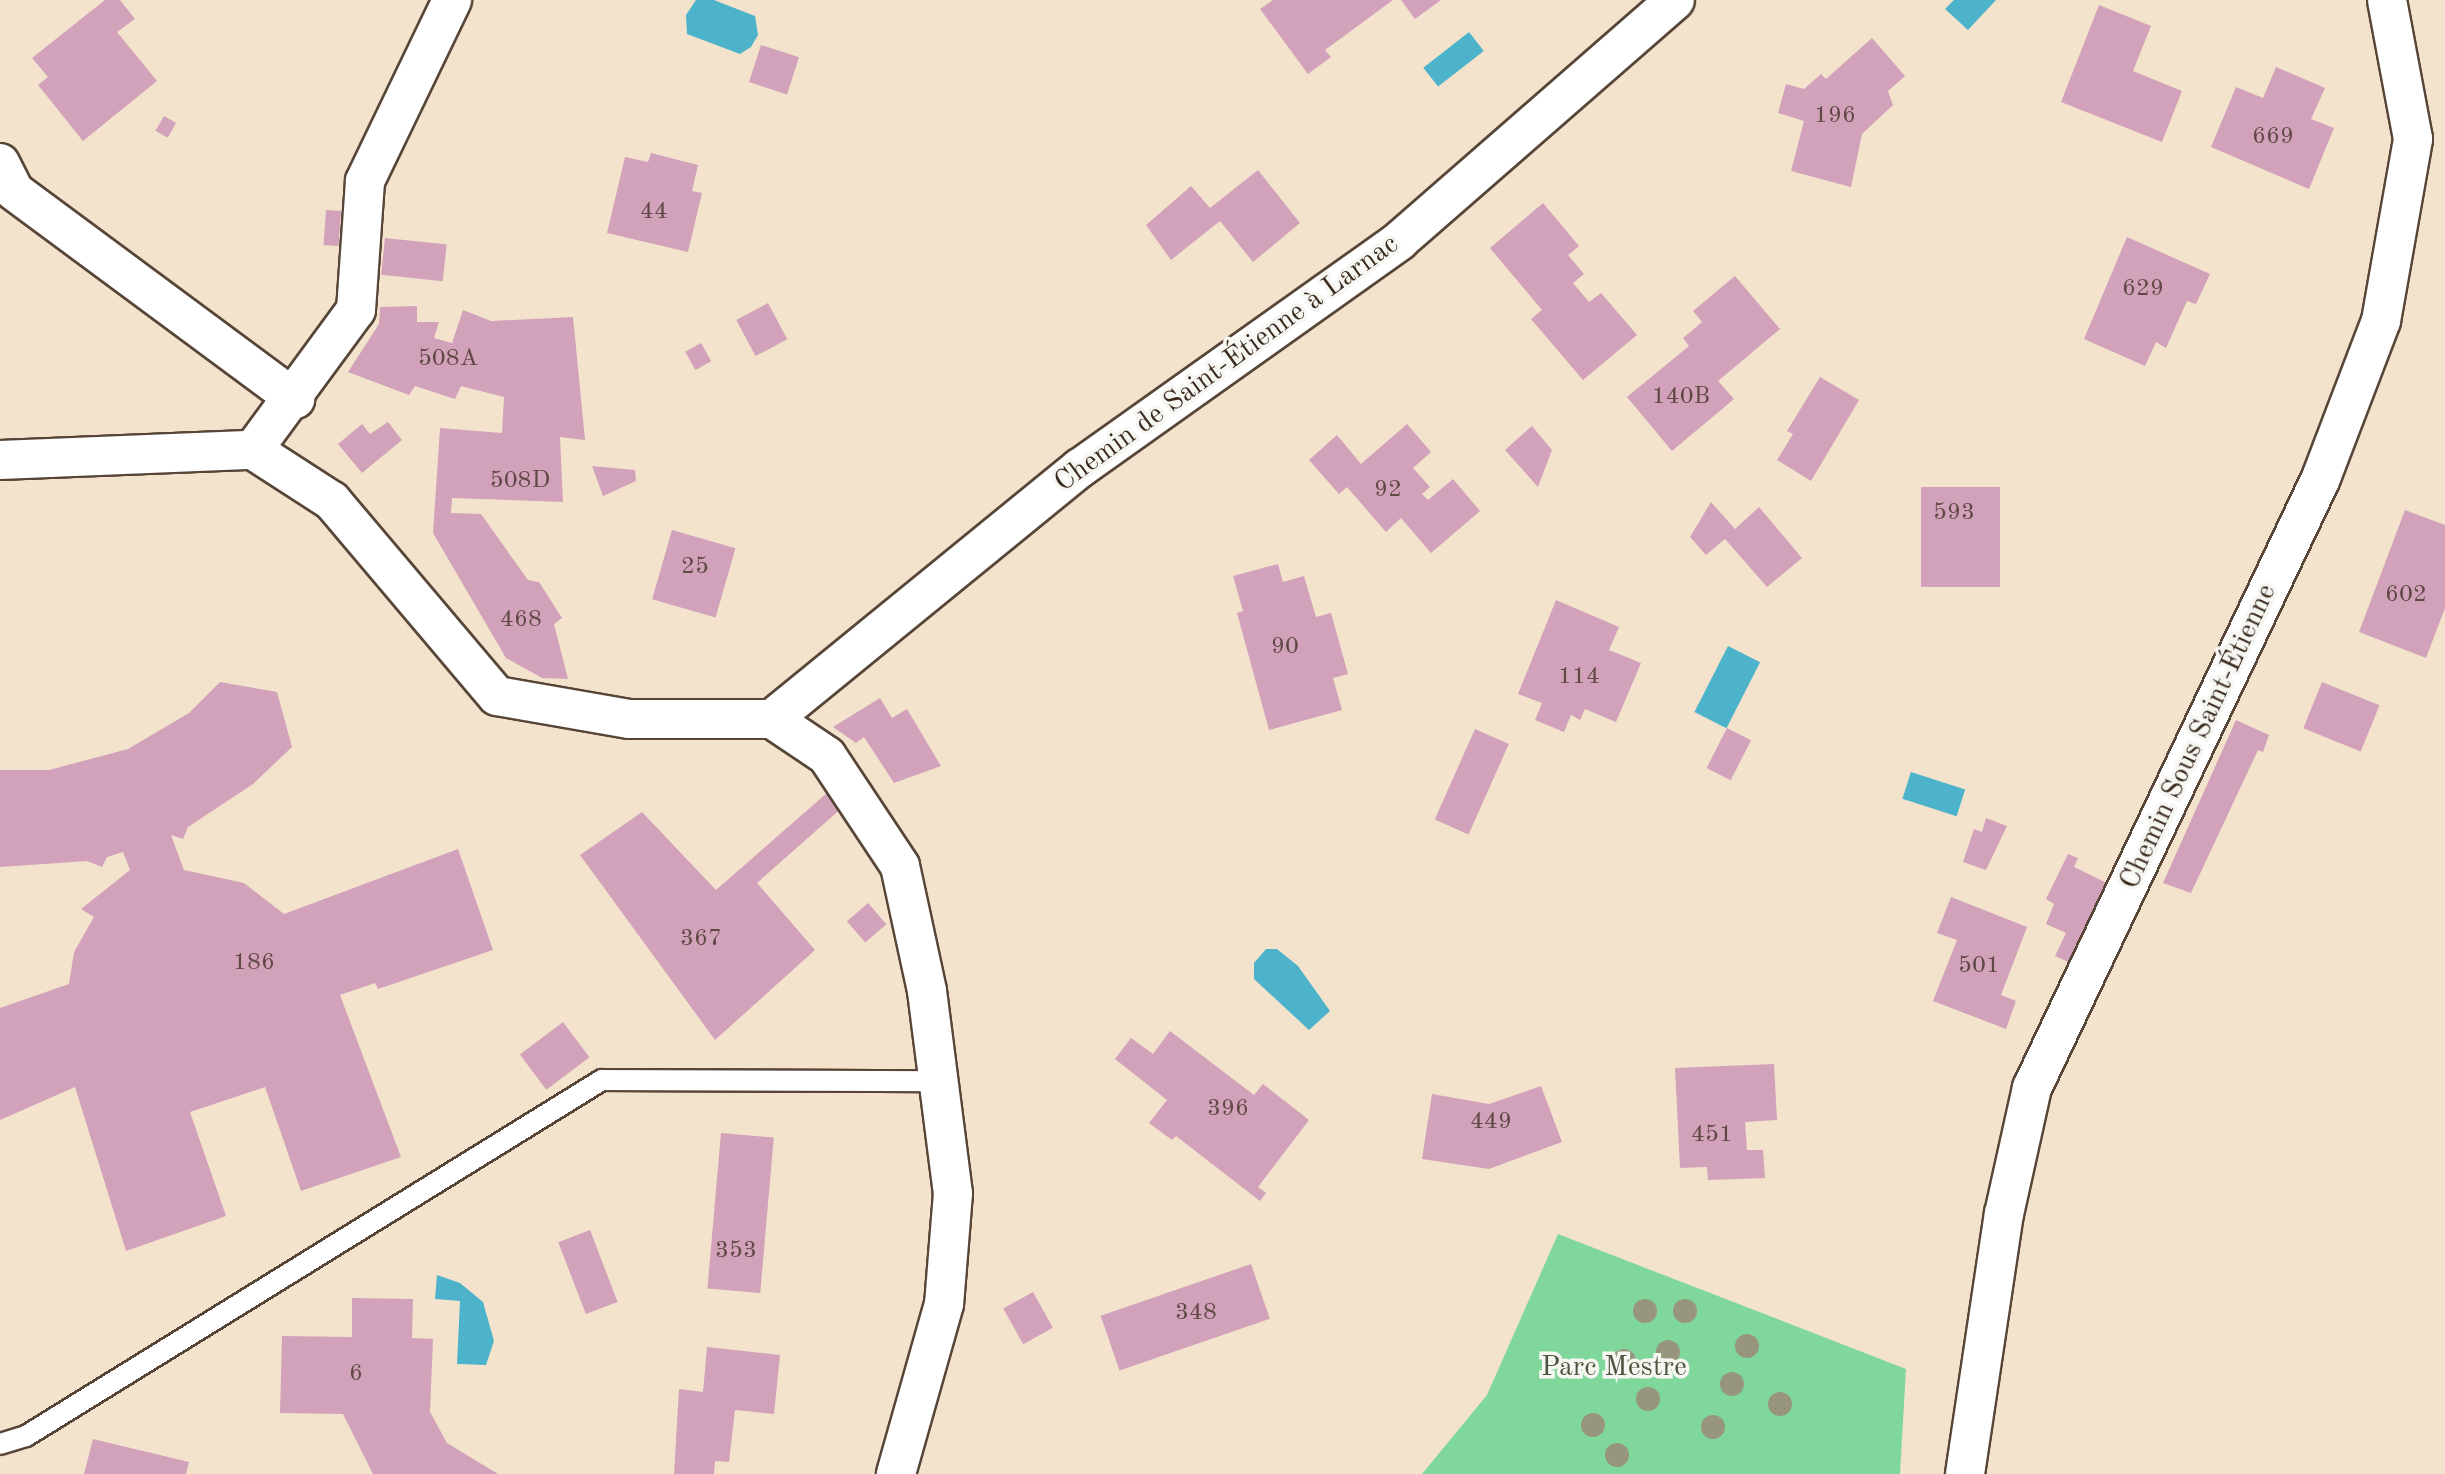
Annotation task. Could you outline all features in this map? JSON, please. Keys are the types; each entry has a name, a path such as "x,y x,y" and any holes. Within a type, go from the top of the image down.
{"street":[{"path":"253,450 295,399 356,310 365,181 452,0"},
{"name":"Chemin de Saint-Étienne à Larnac","path":"772,719 1080,468 1399,241 1675,0"},
{"name":"Chemin Sous Saint-Étienne","path":"1965,1474 2004,1214 2032,1088 2321,478 2381,321 2413,139 2387,0"},
{"path":"0,163 14,191 295,399"},
{"path":"0,460 253,450 332,501 497,696 629,719 772,719 827,756 900,866 927,991 953,1193 944,1304 896,1474"}],"lane":[{"path":"0,1444 26,1436 602,1080 938,1081"}],"green space":[{"name":"Parc Mestre","path":"1558,1234 1906,1369 1900,1474 1422,1474 1487,1395"}],"water":[{"path":"696,0 714,0 755,16 758,35 751,47 740,54 687,34 686,15"},
{"path":"1954,0 1996,0 1968,30 1945,9"},
{"path":"1469,32 1484,51 1438,87 1423,68"},
{"path":"1728,646 1760,662 1726,728 1694,712"},
{"path":"1911,772 1965,790 1957,816 1902,799"},
{"path":"1266,949 1277,949 1298,966 1330,1011 1309,1030 1254,979 1254,963"},
{"path":"437,1275 460,1283 483,1302 494,1341 486,1365 457,1364 460,1301 435,1299"}],"building":[{"path":"105,0 120,0 135,19 117,32 157,81 83,141 38,85 48,77 32,58"},
{"path":"1273,0 1393,0 1325,50 1331,57 1308,74 1260,9"},
{"path":"1401,0 1441,0 1415,19"},
{"path":"2099,5 2151,26 2133,71 2182,91 2162,142 2061,102"},
{"path":"1872,38 1905,76 1888,91 1893,105 1862,134 1851,187 1791,171 1804,121 1778,113 1786,84 1804,89 1821,74 1826,79"},
{"path":"761,45 799,57 787,94 749,82"},
{"path":"2276,67 2325,88 2311,119 2334,128 2309,189 2211,147 2236,87 2263,98"},
{"path":"164,116 176,123 168,138 156,131"},
{"path":"651,153 698,165 692,191 702,193 688,252 607,233 625,157 648,162"},
{"path":"1258,170 1300,223 1253,262 1220,221 1171,260 1146,225 1191,186 1210,208"},
{"path":"1543,203 1579,246 1568,255 1584,274 1573,283 1589,302 1601,293 1637,335 1583,380 1531,319 1542,310 1490,248"},
{"path":"326,210 341,211 339,246 324,245"},
{"path":"2127,237 2210,274 2196,304 2187,301 2166,348 2156,342 2145,366 2084,339"},
{"path":"385,238 447,244 443,281 381,275"},
{"path":"1735,276 1780,329 1718,381 1734,399 1672,451 1627,397 1689,346 1683,338 1702,322 1693,311"},
{"path":"768,303 787,339 755,356 736,320"},
{"path":"417,306 417,322 439,322 434,338 452,343 463,310 491,321 573,317 585,440 560,437 563,502 452,498 451,513 481,514 528,580 539,582 562,618 554,624 568,679 542,678 506,658 433,533 440,428 502,433 504,397 461,386 455,399 415,386 409,395 348,372 379,324 380,307"},
{"path":"701,343 711,361 695,370 685,352"},
{"path":"1820,377 1859,400 1811,481 1777,460 1793,434 1787,431"},
{"path":"388,422 402,440 362,473 338,444 362,424 370,434"},
{"path":"1407,424 1431,452 1413,468 1430,487 1422,494 1428,500 1453,479 1480,511 1431,553 1401,518 1386,532 1347,487 1339,494 1309,460 1337,435 1361,464"},
{"path":"1532,426 1552,450 1538,487 1505,450"},
{"path":"592,466 635,470 636,481 603,496"},
{"path":"1921,487 2000,487 2000,587 1921,587"},
{"path":"1711,502 1735,529 1759,507 1802,558 1767,587 1725,539 1706,555 1690,537"},
{"path":"2405,510 2445,525 2445,608 2426,658 2359,632"},
{"path":"672,530 735,548 716,617 652,599"},
{"path":"1278,564 1283,582 1304,576 1316,617 1331,613 1348,674 1333,678 1342,710 1269,730 1237,613 1243,611 1233,576"},
{"path":"1556,600 1619,627 1609,650 1641,663 1616,722 1585,709 1580,720 1571,715 1564,732 1535,720 1542,703 1518,694"},
{"path":"220,682 277,692 292,747 253,784 188,827 183,839 171,835 184,870 244,883 284,914 458,849 493,950 378,989 375,983 340,995 401,1157 301,1191 265,1087 190,1112 226,1216 126,1251 75,1087 0,1120 0,1008 69,984 74,952 94,917 81,909 130,870 123,852 107,857 102,867 87,861 0,867 0,770 49,770 128,749 189,713"},
{"path":"2322,682 2379,705 2361,752 2303,728"},
{"path":"880,698 892,718 907,709 941,766 894,783 864,737 856,743 833,727"},
{"path":"2236,720 2269,735 2263,752 2258,750 2191,893 2163,883"},
{"path":"1727,728 1751,740 1731,780 1707,768"},
{"path":"1475,729 1509,744 1469,834 1435,819"},
{"path":"828,792 844,806 757,883 815,950 715,1040 580,855 642,812 716,890"},
{"path":"1986,818 2007,826 1986,870 1963,862 1974,829 1982,832"},
{"path":"2068,854 2078,858 2074,867 2113,886 2075,965 2055,956 2066,933 2046,924 2054,904 2046,899"},
{"path":"1951,897 2027,927 2001,995 2016,1001 2006,1029 1933,1001 1957,940 1937,933"},
{"path":"868,903 886,924 865,943 847,921"},
{"path":"563,1022 589,1057 546,1090 520,1054"},
{"path":"1170,1031 1254,1095 1263,1084 1309,1120 1258,1187 1266,1193 1260,1201 1176,1136 1172,1140 1149,1123 1167,1100 1115,1059 1131,1038 1153,1054"},
{"path":"1774,1064 1777,1120 1745,1122 1747,1150 1763,1150 1765,1178 1708,1180 1707,1167 1680,1168 1675,1068"},
{"path":"1541,1086 1562,1142 1489,1169 1422,1159 1432,1094 1489,1104"},
{"path":"721,1133 774,1138 760,1293 707,1288"},
{"path":"590,1230 618,1302 586,1314 558,1242"},
{"path":"1251,1264 1270,1319 1120,1371 1101,1316"},
{"path":"1033,1292 1053,1328 1023,1344 1003,1308"},
{"path":"352,1298 413,1299 412,1338 433,1339 430,1412 447,1443 498,1474 373,1474 343,1414 280,1413 282,1336 352,1337"},
{"path":"707,1347 780,1355 774,1414 735,1410 729,1462 715,1461 714,1474 674,1474 679,1389 703,1392"},
{"path":"93,1439 189,1462 186,1474 84,1474"}]}
